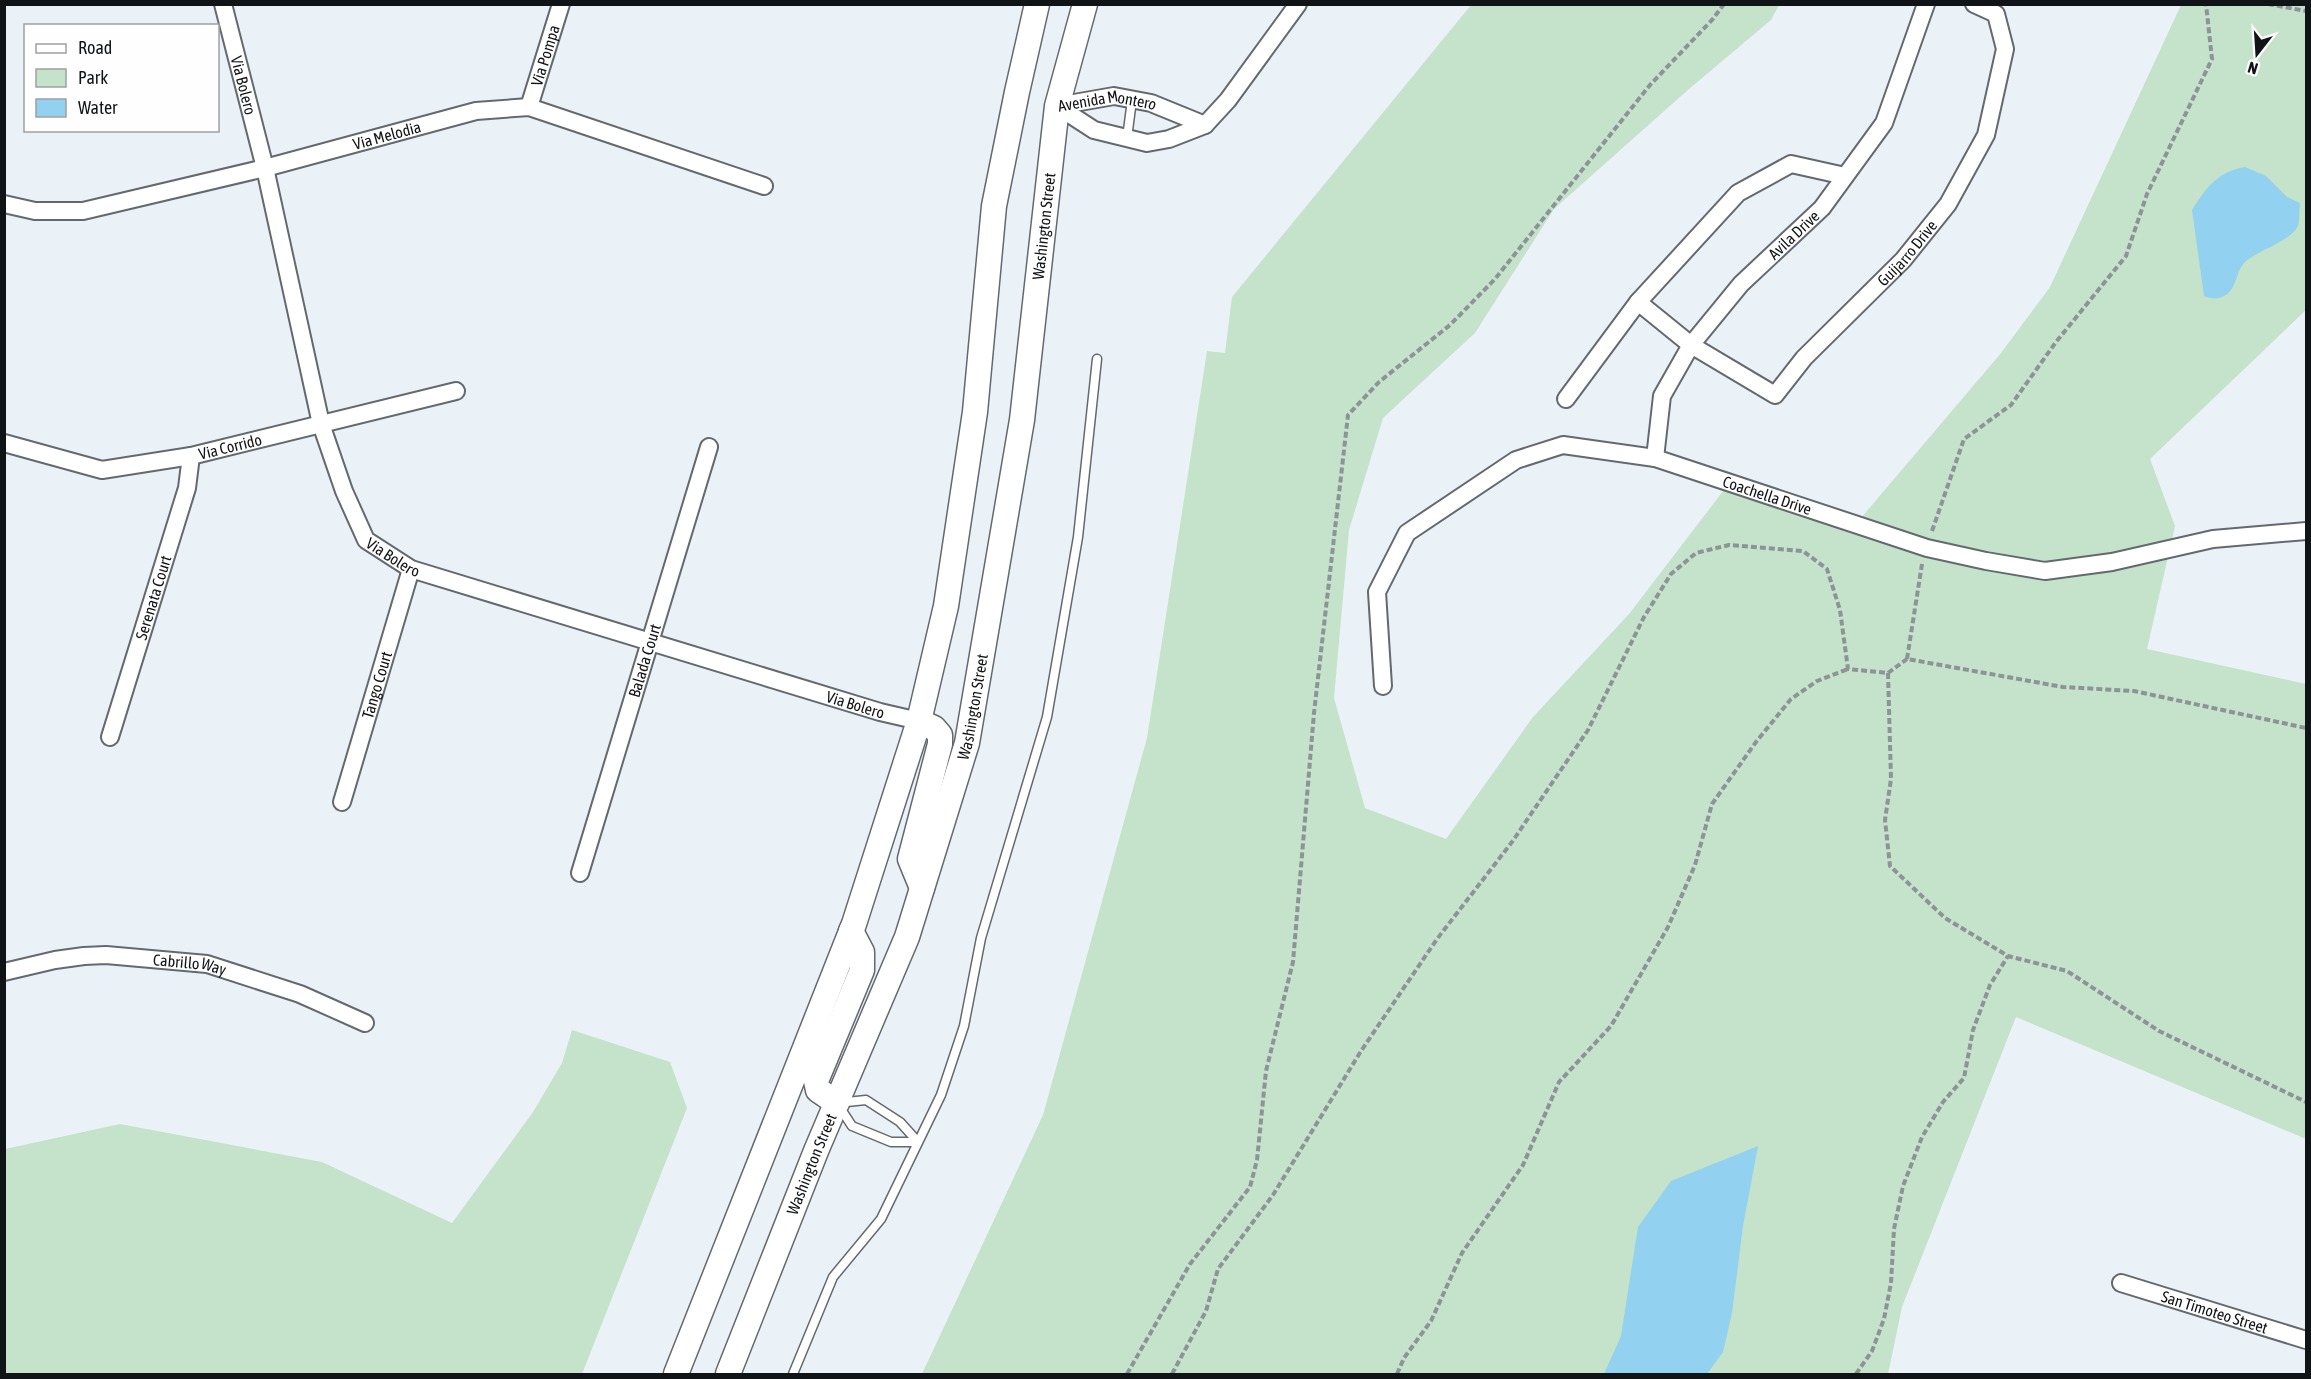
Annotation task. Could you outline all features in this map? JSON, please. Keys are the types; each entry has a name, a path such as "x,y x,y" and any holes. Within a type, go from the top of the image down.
{"main road":[{"path":"676,1374 851,931 919,722 946,606 975,412 994,206 1037,4"},
{"name":"Washington Street","path":"728,1374 816,1151 907,937 967,743 1023,420 1057,106 1085,4"},
{"path":"919,722 934,728 940,735 940,744 910,860 922,888"},
{"path":"837,1103 818,1090 816,1081 862,970 862,952 851,931"}],"street":[{"name":"Via Bolero","path":"223,4 265,168 321,424 344,491 366,540 411,569 919,722"},
{"name":"Via Pompa","path":"529,107 561,4"},
{"name":"Avenida Montero","path":"1057,106 1094,130 1147,143 1169,139 1205,125 1228,100 1298,4"},
{"name":"Avila Drive","path":"1655,458 1662,396 1691,345 1741,284 1822,208 1884,123 1926,4"},
{"name":"Guijarro Drive","path":"1691,345 1775,395 1804,358 1903,260 1948,204 1986,135 2005,49 1996,14 1974,4"},
{"name":"Avenida Montero","path":"1057,106 1114,96 1151,103 1205,125"},
{"name":"Via Melodia","path":"4,204 35,211 83,212 265,168 476,111 529,107 764,186"},
{"path":"1566,399 1638,302 1738,193 1791,164 1845,176"},
{"path":"1638,302 1691,345"},
{"name":"Via Corrido","path":"4,443 102,470 191,456 456,391"},
{"name":"Coachella Drive","path":"1383,686 1377,592 1407,533 1516,460 1563,445 1655,458 1927,548 1986,561 2045,570 2112,562 2213,538 2307,531"},
{"name":"Balada Court","path":"580,873 709,447"},
{"name":"Serenata Court","path":"110,737 186,488 191,456"},
{"name":"Tango Court","path":"342,802 411,569"},
{"name":"Cabrillo Way","path":"4,972 55,960 95,956 207,963 300,994 364,1023"},
{"name":"San Timoteo Street","path":"2121,1283 2307,1340"}],"lane":[{"path":"1127,138 1132,100"},
{"path":"793,1374 833,1277 880,1219 918,1142 941,1095 964,1026 981,938 1047,717 1078,537 1097,359"},
{"path":"866,1100 900,1122 918,1142 891,1142 852,1126 837,1103 866,1100"}],"path":[{"path":"1397,1374 1404,1358 1431,1321 1462,1253 1523,1165 1559,1082 1611,1026 1668,927 1695,865 1712,804 1756,742 1791,699 1817,681 1848,669 1888,673 1907,659 1919,572 1964,439 2011,405 2056,342 2126,256 2147,194 2212,59 2206,4"},
{"path":"2268,4 2307,11"},
{"path":"1172,1374 1206,1311 1218,1269 1273,1195 1361,1051 1437,939 1512,842 1587,730 1644,617 1671,574 1696,553 1729,545 1803,550 1827,569 1840,610 1848,669"},
{"path":"1907,659 2063,687 2134,691 2307,728"},
{"path":"1888,673 1890,779 1885,820 1890,866 1945,918 2008,956 2067,971 2159,1031 2307,1102"},
{"path":"1856,1374 1872,1351 1884,1319 1891,1284 1894,1229 1903,1186 1922,1137 1943,1102 1964,1078 1973,1030 1990,985 2008,956"}],"green space":[{"path":"1471,5 1779,5 1771,20 1689,89 1554,209 1475,333 1383,418 1349,530 1334,698 1365,808 1446,839 1533,717 1629,614 1730,482 1855,525 2001,353 2050,287 2181,5 2306,5 2306,310 2150,459 2175,526 2147,649 2306,684 2306,1139 2016,1017 1902,1307 1888,1374 922,1374 1043,1115 1147,738 1207,351 1225,353 1232,297"},
{"path":"572,1030 670,1062 687,1108 582,1374 5,1374 5,1149 120,1124 322,1162 452,1223 533,1112 562,1063"}],"water":[{"path":"2245,167 2266,176 2287,197 2300,203 2298,226 2288,237 2244,263 2230,292 2218,298 2210,298 2204,296 2192,210 2203,194 2220,177 2235,169"},
{"path":"1758,1146 1743,1226 1732,1313 1723,1352 1707,1374 1604,1374 1621,1336 1638,1227 1671,1181"}]}
